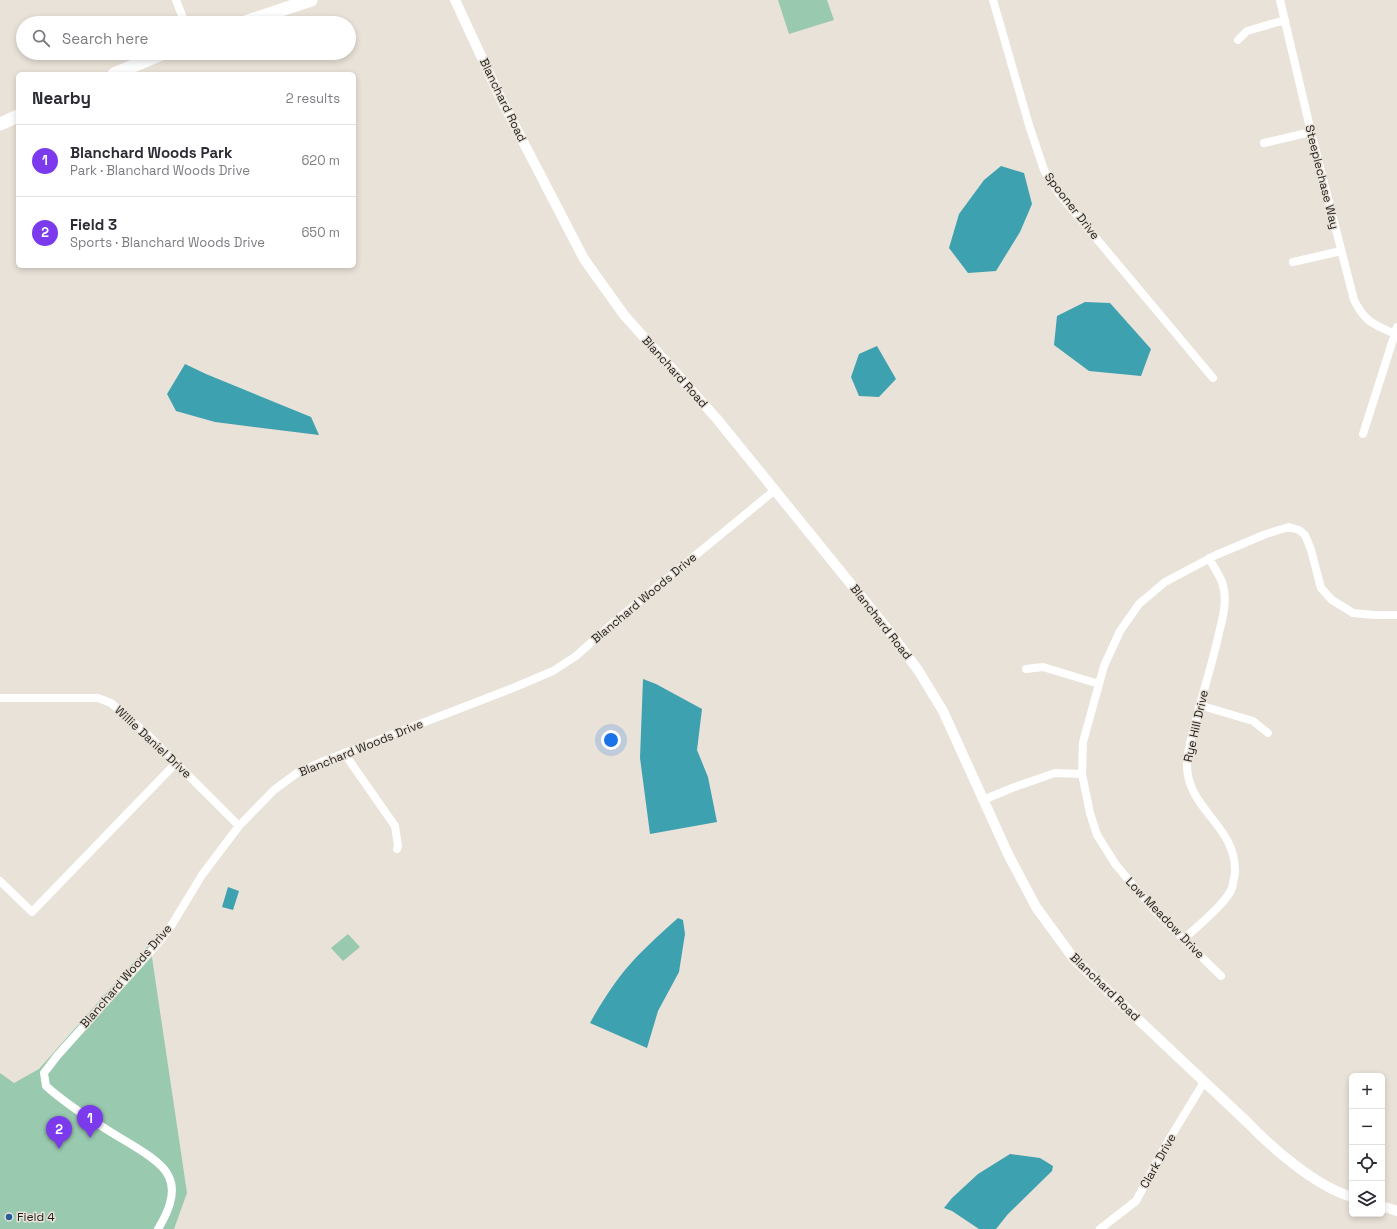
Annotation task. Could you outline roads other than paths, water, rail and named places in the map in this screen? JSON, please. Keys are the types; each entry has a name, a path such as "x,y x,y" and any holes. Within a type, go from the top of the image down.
{"main road":[{"path":"263,16 311,0"},
{"path":"119,72 147,60"},
{"path":"0,124 16,117"}],"street":[{"path":"176,0 182,16"},
{"name":"Blanchard Road","path":"455,0 500,100 584,259 624,315 717,419 889,630 918,670 943,711 1008,854 1036,906 1074,959 1246,1121 1264,1140 1317,1181 1349,1196"},
{"name":"Spooner Drive","path":"993,0 1029,125 1044,170 1060,195 1213,378"},
{"name":"Steeplechase Way","path":"1280,0 1310,132 1354,300 1360,312 1370,323 1396,330"},
{"path":"1238,40 1247,31 1285,20"},
{"path":"1264,143 1310,132"},
{"path":"1293,262 1341,251"},
{"path":"1363,434 1396,330"},
{"name":"Blanchard Woods Drive","path":"158,1229 169,1206 171,1197 172,1188 167,1172 156,1161 105,1129 57,1095 46,1086 44,1073 57,1056 160,941 171,926 202,875 239,826 274,790 298,773 344,753 513,688 553,671 576,656 612,623 775,490"},
{"name":"Low Meadow Drive","path":"1221,976 1154,910 1116,865 1097,835 1090,813 1082,774 1083,742 1104,666 1120,631 1139,604 1165,582 1209,558 1242,543 1289,527 1299,530 1305,535 1311,550 1321,588 1332,600 1353,613 1374,616 1397,615"},
{"name":"Rye Hill Drive","path":"1184,939 1221,903 1232,888 1235,870 1229,844 1214,820 1197,801 1188,781 1188,751 1225,607 1222,583 1209,558"},
{"path":"1026,669 1043,667 1099,684"},
{"name":"Willie Daniel Drive","path":"0,698 98,698 111,702 147,734 239,826"},
{"path":"1199,705 1253,721 1268,733"},
{"path":"344,753 395,826 398,846 397,849"},
{"path":"0,881 32,912 176,763"},
{"path":"984,800 1012,788 1055,773 1082,774"},
{"name":"Clark Drive","path":"1100,1229 1136,1201 1167,1143 1204,1082"},
{"path":"1385,1207 1397,1211"}],"water":[{"path":"1001,166 1024,173 1032,204 1020,232 996,271 968,273 949,248 959,214 984,180"},
{"path":"1085,302 1110,303 1151,349 1141,376 1089,371 1054,345 1057,316"},
{"path":"877,346 896,379 879,397 859,396 851,377 859,354"},
{"path":"185,364 311,417 319,435 215,422 176,411 167,394"},
{"path":"643,679 656,684 702,709 697,750 708,777 717,822 650,834 640,758"},
{"path":"228,887 239,891 233,910 222,907"},
{"path":"678,918 683,920 685,934 679,972 658,1011 647,1048 590,1023 615,982 625,970 644,949"},
{"path":"1010,1154 1040,1158 1053,1166 1052,1171 1008,1214 996,1229 979,1229 952,1211 944,1208 952,1198 978,1174"}],"place":[{"name":"Blanchard Woods Park","path":"90,1138"},
{"name":"Field 3","path":"59,1149"},
{"name":"Field 4","path":"9,1217"}]}
